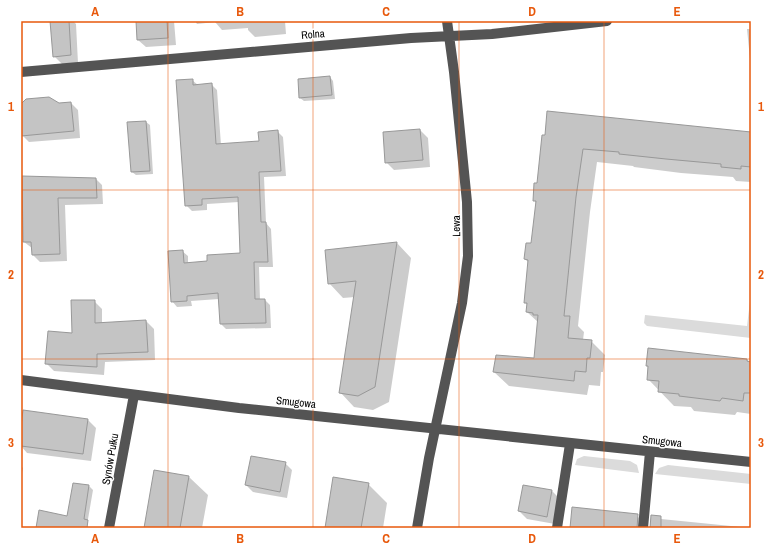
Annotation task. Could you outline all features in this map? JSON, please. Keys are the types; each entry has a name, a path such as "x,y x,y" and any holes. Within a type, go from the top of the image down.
{"street":[{"name":"Lewa","path":"417,528 435,429 462,303 468,256 467,202 454,72 447,21"},
{"name":"Rolna","path":"21,72 411,38 492,34 607,21"},
{"name":"Smugowa","path":"21,380 239,408 751,462"},
{"name":"Synów Pułku","path":"109,528 134,395"},
{"path":"557,528 570,444"},
{"path":"643,528 650,452"}],"shaded area":[{"path":"751,293 751,338 647,326 644,323 645,315 747,326"},
{"path":"584,456 630,461 637,465 639,473 575,465 577,459"},
{"path":"668,465 751,474 751,484 655,474 659,468"}],"building":[{"path":"50,21 69,21 71,55 53,57"},
{"path":"136,21 167,21 168,38 137,40"},
{"path":"330,76 332,95 299,98 298,79"},
{"path":"193,79 193,85 212,83 216,144 259,141 258,132 278,130 281,171 259,172 261,222 266,222 268,262 254,262 255,299 265,299 266,323 220,324 218,293 187,296 187,301 171,302 168,251 183,250 184,263 207,261 207,255 240,253 238,197 202,199 202,205 185,206 176,80"},
{"path":"49,97 59,103 71,102 74,131 21,136 21,104 26,99"},
{"path":"547,111 751,132 751,167 741,166 741,169 721,167 721,164 583,149 576,197 564,316 570,316 568,338 592,340 590,358 587,358 586,372 575,371 574,381 493,372 496,355 534,358 538,315 533,315 533,313 526,312 527,303 524,303 528,260 524,259 526,243 531,243 536,201 533,201 534,183 537,183 542,135 545,135"},
{"path":"146,121 150,171 131,172 127,122"},
{"path":"420,129 423,160 385,163 383,132"},
{"path":"22,176 96,178 97,198 58,198 60,254 32,255 31,242 23,242"},
{"path":"397,242 375,387 358,396 339,393 356,281 328,284 325,250"},
{"path":"71,300 95,300 95,323 146,320 148,352 97,354 97,367 45,364 48,331 72,333"},
{"path":"648,348 747,359 747,361 751,362 751,393 744,393 743,401 722,398 720,401 658,392 659,381 647,380 648,366 646,366"},
{"path":"23,410 88,419 83,454 21,446"},
{"path":"251,456 286,462 280,492 245,485"},
{"path":"154,470 189,476 180,528 144,528"},
{"path":"333,477 369,483 361,528 325,528"},
{"path":"73,483 89,485 84,519 88,520 87,528 36,528 39,510 67,516"},
{"path":"523,485 552,490 547,517 518,511"},
{"path":"572,507 638,514 637,528 570,528"},
{"path":"651,515 661,516 661,528 650,528"}]}
